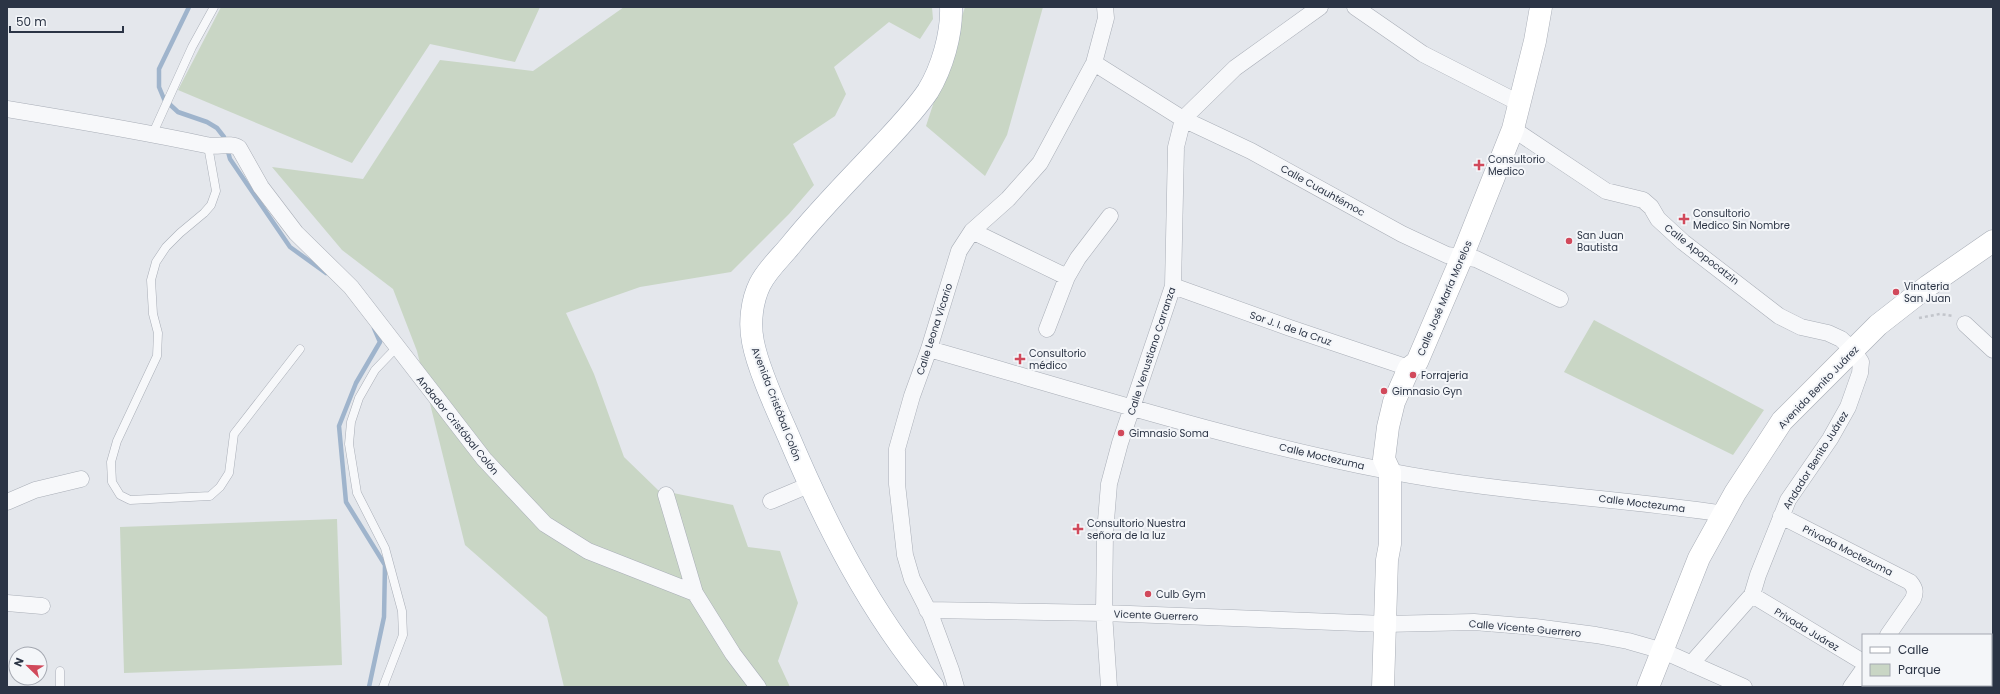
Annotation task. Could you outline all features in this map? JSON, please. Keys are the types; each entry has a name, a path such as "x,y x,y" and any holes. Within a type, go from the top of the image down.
{"main road":[{"name":"Avenida Cristóbal Colón","path":"932,687 868,597 837,542 809,485 781,419 753,342 753,302 760,283 774,264 809,222 899,126 928,91 939,67 946,42 951,7"},
{"name":"Calle José María Morelos","path":"1383,687 1390,544 1390,472 1384,459 1388,427 1394,402 1409,368 1417,362 1462,257 1513,129 1535,41 1541,7"},
{"name":"Avenida Benito Juárez","path":"1648,687 1708,538 1725,514 1754,463 1782,421 1878,326 1928,286 1993,241"}],"street":[{"path":"1182,119 1235,68 1320,7"},
{"path":"1355,7 1423,54 1519,103"},
{"name":"Calle Leona Vicario","path":"956,687 931,616 912,579 905,555 897,484 897,449 912,396 929,349 959,251 972,231 1008,199 1040,163 1094,63 1107,11"},
{"name":"Calle Cuauhtémoc","path":"1094,63 1182,119 1251,151 1402,234 1447,255 1476,259 1560,299"},
{"path":"7,109 153,133 208,146"},
{"name":"Calle Venustiano Carranza","path":"1109,687 1104,613 1105,533 1109,484 1120,444 1173,286 1176,146 1182,119"},
{"name":"Calle Apopocatzin","path":"1513,129 1606,191 1643,200 1651,207 1658,219 1683,242 1758,297 1779,316 1801,327 1828,333 1841,339 1854,351"},
{"name":"Andador Cristóbal Colón","path":"208,146 233,145 240,148 261,187 296,232 351,287 484,459 545,524 588,551 695,593"},
{"path":"1048,329 1067,276 1078,258 1110,216"},
{"path":"972,231 1067,276"},
{"name":"Sor J. I. de la Cruz","path":"1173,286 1290,328 1409,368"},
{"path":"1965,324 1993,350"},
{"name":"Calle Moctezuma","path":"929,349 1132,407 1316,456 1390,472 1516,490 1672,506 1725,514"},
{"name":"Andador Benito Juárez","path":"1690,664 1752,595 1788,500 1830,439 1848,407 1860,373 1860,362 1854,351"},
{"path":"7,502 35,490 81,479"},
{"path":"771,501 809,485"},
{"path":"666,495 695,593 733,654 758,687"},
{"name":"Privada Moctezuma","path":"1781,516 1899,576 1914,587 1916,593 1913,599 1889,634"},
{"name":"Privada Juárez","path":"1752,595 1862,661"},
{"path":"7,602 42,606"},
{"name":"Vicente Guerrero","path":"927,610 1104,613 1385,624"},
{"name":"Calle Vicente Guerrero","path":"1385,624 1474,622 1596,634 1663,651 1744,687"},
{"path":"1851,687 1862,671"}],"lane":[{"path":"153,133 192,47 214,7"},
{"path":"208,146 216,190 211,205 166,247 156,262 151,280 153,314 158,334 157,356 117,441 111,462 112,482 120,495 130,500 210,496 220,487 229,473 234,434 300,349"},
{"path":"383,687 403,635 402,611 385,548 357,493 349,444 351,422 359,398 375,370 397,347"},
{"path":"60,671 60,687"}],"path":[{"path":"1915,318 1940,314 1953,316 1965,324"}],"green space":[{"path":"221,7 540,7 515,62 430,44 352,163 178,90"},
{"path":"624,7 932,7 933,19 920,39 889,22 834,67 846,94 835,116 793,144 814,185 789,214 731,272 640,287 566,313 594,374 624,457 658,490 733,505 748,547 780,551 798,603 778,661 790,687 564,687 547,617 465,545 417,351 393,289 342,250 272,167 363,179 440,60 533,71"},
{"path":"965,7 1043,7 1007,135 985,176 926,126"},
{"path":"1594,320 1764,410 1733,455 1564,372"},
{"path":"337,519 342,665 124,673 120,527"}],"waterway":[{"path":"189,7 159,69 159,87 164,99 178,112 207,122 217,128 224,137 230,159 290,247 326,273"},
{"path":"369,687 384,617 385,565 346,502 339,426 356,383 380,342 374,328"}],"place":[{"name":"Consultorio Medico","path":"1479,165"},
{"name":"Consultorio Medico Sin Nombre","path":"1684,219"},
{"name":"San Juan Bautista","path":"1569,241"},
{"name":"Vinateria San Juan","path":"1896,292"},
{"name":"Consultorio médico","path":"1020,359"},
{"name":"Forrajeria","path":"1413,375"},
{"name":"Gimnasio Gyn","path":"1384,391"},
{"name":"Gimnasio Soma","path":"1121,433"},
{"name":"Consultorio Nuestra señora de la luz","path":"1078,529"},
{"name":"Culb Gym","path":"1148,594"}]}
